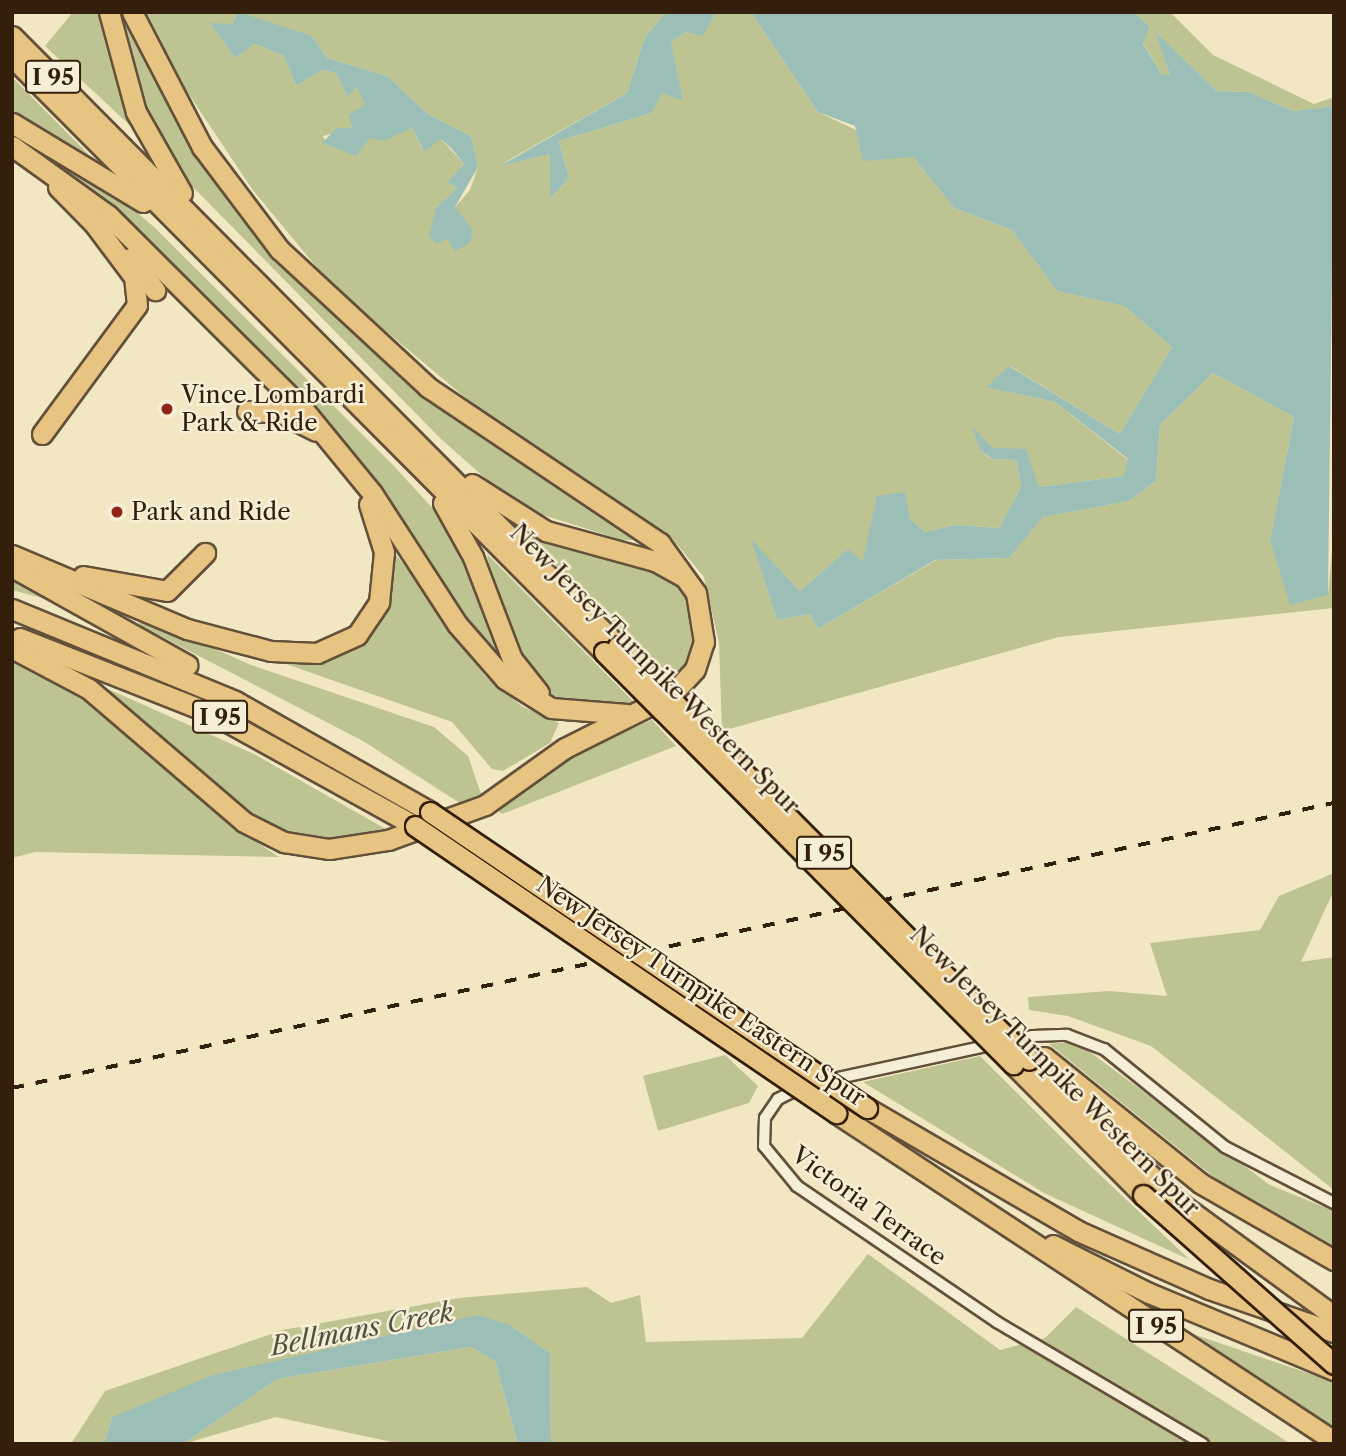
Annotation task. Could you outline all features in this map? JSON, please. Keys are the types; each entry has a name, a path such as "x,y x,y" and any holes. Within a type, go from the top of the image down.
{"highway":[{"path":"108,12 128,91 151,146 176,185 261,287"},
{"path":"12,648 89,689 244,822 284,842 317,848 377,843 458,817 565,748 649,709 684,685 702,652 703,613 691,583 651,535 470,418 316,288 212,164 132,12"},
{"name":"New Jersey Turnpike Western Spur","path":"12,36 216,262 345,392 919,949 1029,1060 1143,1195 1334,1364"},
{"name":"New Jersey Turnpike Western Spur","path":"12,57 88,123 261,287 395,422 611,649 1029,1060 1212,1229 1334,1316"},
{"path":"12,123 110,178 216,262"},
{"path":"12,146 32,157 170,272 325,438 340,455 483,657 522,693 568,712 605,716 649,709"},
{"path":"32,157 155,290"},
{"path":"42,434 137,305 134,277 95,225"},
{"path":"345,392 374,433 452,516 520,674 568,712"},
{"path":"247,411 281,413 325,438"},
{"path":"395,422 523,521 654,561 691,583"},
{"path":"18,561 187,629 271,651 332,649 370,620 385,571 375,516 340,455"},
{"path":"18,561 163,592 179,585 205,552"},
{"path":"18,561 277,722"},
{"name":"New Jersey Turnpike Eastern Spur","path":"12,609 128,652 277,722 430,812 867,1108 1078,1231 1209,1289 1334,1332"},
{"name":"New Jersey Turnpike Eastern Spur","path":"12,635 213,714 415,826 980,1210 1334,1441"},
{"path":"1029,1060 1169,1161 1326,1256"},
{"path":"980,1210 1158,1297 1334,1370"}],"street":[{"name":"Victoria Terrace","path":"1203,1444 1008,1329 797,1186 764,1146 765,1118 778,1099 806,1085 1033,1036 1067,1035 1112,1055 1225,1147 1334,1203"}],"green space":[{"path":"73,12 98,12 137,132 45,46"},
{"path":"115,12 126,12 185,125 336,314 649,540 622,540 518,507 441,439 192,186 153,130"},
{"path":"146,12 238,12 232,24 211,24 235,58 255,44 284,56 296,86 320,70 336,73 348,97 355,86 366,104 351,119 352,129 323,136 329,146 412,128 422,149 441,139 464,164 447,182 457,188 436,208 462,218 455,207 470,190 478,167 471,136 428,114 387,76 327,58 312,36 245,18 245,12 666,12 645,37 627,93 502,164 550,154 551,198 569,178 559,141 652,113 671,43 685,32 703,35 716,12 751,12 818,112 913,157 954,208 1012,230 1057,291 1124,306 1172,347 1120,434 1010,366 987,387 1055,402 1128,460 1125,476 1039,487 1025,449 980,450 991,459 1016,460 1021,487 999,528 955,525 925,532 910,519 863,561 847,550 800,591 752,541 777,620 810,614 818,629 936,560 1009,558 1042,517 1129,501 1156,481 1160,425 1213,373 1294,417 1270,540 1328,595 1334,530 1334,608 1059,637 722,731 719,643 704,577 670,536 521,444 333,287 252,189 186,90"},
{"path":"1134,12 1170,12 1213,55 1314,104 1334,97 1334,106 1293,111 1249,92 1217,91 1156,32 1170,75 1162,75 1143,42 1150,27"},
{"path":"12,77 101,167 12,114"},
{"path":"12,135 110,190 153,226 392,464 438,514 472,576 498,656 492,658 299,395"},
{"path":"508,517 644,562 684,587 697,612 697,652 676,684"},
{"path":"395,553 486,677 523,707 559,723 550,743 503,771 492,769 452,722 263,656 308,660 385,604"},
{"path":"487,554 636,704 616,709 567,702 543,690 526,672 494,593"},
{"path":"12,574 68,605 12,590"},
{"path":"150,620 251,665 434,727 468,756 481,794 466,807 363,741 137,624"},
{"path":"12,661 76,691 231,825 279,857 35,852 12,858"},
{"path":"90,681 254,754 391,832 320,843 283,835 239,812"},
{"path":"652,720 676,746 502,814 496,810 571,755"},
{"path":"1334,873 1334,890 1301,962 1334,957 1334,1190 1151,1046 1068,1016 1029,1010 1028,997 1109,991 1167,996 1150,943 1260,930 1279,896"},
{"path":"1075,1041 1270,1185 1334,1211 1334,1246 1215,1178 1049,1044"},
{"path":"725,1055 758,1086 749,1103 658,1131 643,1076"},
{"path":"980,1056 1190,1260 1044,1193 863,1082"},
{"path":"868,1254 1000,1350 1045,1338 1076,1307 1291,1444 551,1444 550,1353 510,1325 112,1417 104,1444 71,1444 105,1391 283,1330 459,1298 587,1287 611,1303 640,1295 646,1342 802,1338"},
{"path":"1193,1334 1334,1382 1334,1430 1239,1369"},
{"path":"471,1347 495,1361 518,1444 401,1444 276,1417 183,1444 277,1379"}],"water":[{"path":"238,12 312,36 327,58 387,76 428,114 471,136 478,167 455,207 473,230 470,243 455,251 447,239 436,244 429,236 436,208 457,188 447,182 464,164 451,148 441,139 424,152 412,128 384,141 370,138 356,156 322,143 337,128 352,128 349,115 365,104 356,87 348,97 336,73 321,70 296,86 284,56 255,44 235,58 210,23 232,24"},
{"path":"666,12 716,12 703,36 685,32 671,43 683,101 662,93 652,113 559,141 569,178 550,199 550,154 500,166 627,93 645,37"},
{"path":"751,12 1134,12 1150,27 1143,43 1162,75 1170,75 1155,31 1217,91 1249,92 1293,111 1334,106 1328,595 1290,605 1270,540 1294,417 1213,373 1160,425 1156,481 1129,501 1043,517 1009,558 935,560 818,629 810,614 777,620 751,539 800,591 848,549 863,561 877,496 905,492 910,519 925,532 955,525 999,528 1021,487 1016,460 992,459 980,450 972,426 993,448 1026,449 1039,487 1124,476 1128,459 1055,402 986,387 1009,366 1120,434 1172,347 1124,306 1057,291 1012,230 954,208 913,157 863,161 855,126 818,112"},
{"path":"478,1315 510,1325 550,1353 551,1444 518,1444 495,1361 471,1347 277,1379 183,1444 104,1444 112,1417 213,1375"}],"railway":[{"path":"12,1088 1334,803"}],"place":[{"name":"Vince Lombardi Park & Ride","path":"167,409"},
{"name":"Park and Ride","path":"117,512"}],"water label":[{"name":"Bellmans Creek","path":"362,1330"}]}
